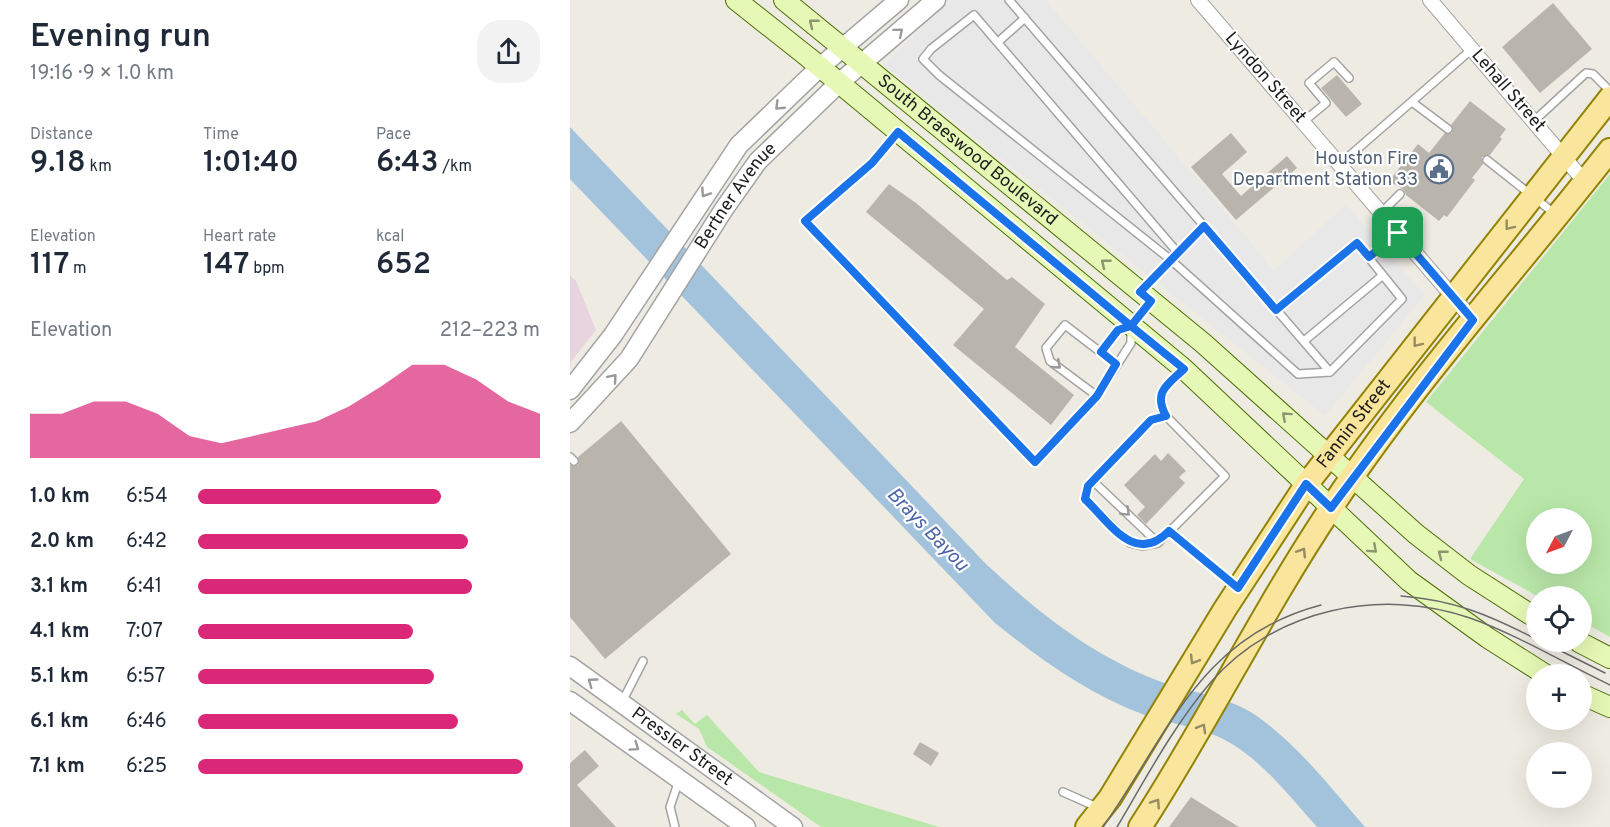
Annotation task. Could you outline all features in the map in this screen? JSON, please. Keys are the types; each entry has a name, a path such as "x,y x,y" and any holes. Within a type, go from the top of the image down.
{"main road":[{"name":"South Braeswood Boulevard","path":"736,0 1184,369 1431,599 1529,664"},
{"name":"South Braeswood Boulevard","path":"784,0 1256,389 1416,534 1509,603 1526,612"},
{"name":"Fannin Street","path":"1094,819 1130,765 1238,588 1306,484 1610,98"},
{"name":"Fannin Street","path":"1140,827 1200,731 1262,620 1352,477 1473,320 1610,150"},
{"path":"1131,326 1145,296"},
{"path":"1592,649 1610,658"},
{"path":"1592,699 1610,707"}],"street":[{"name":"Bertner Avenue","path":"570,390 600,353 739,145 842,47 899,0"},
{"name":"Bertner Avenue","path":"572,422 629,359 724,209 758,161 839,83 936,0"},
{"name":"Lyndon Street","path":"1198,0 1473,320"},
{"name":"Lehall Street","path":"1430,0 1586,182"},
{"name":"Pressler Street","path":"570,666 793,827"},
{"name":"Pressler Street","path":"570,701 746,827"},
{"path":"679,780 696,758"}],"lane":[{"path":"1010,0 1330,372"},
{"path":"1178,252 975,15 931,49 923,59 939,75 1171,260 1298,374 1330,372 1402,299 1357,243 1276,310"},
{"path":"998,42 1025,18"},
{"path":"1339,165 1472,49"},
{"path":"1303,122 1326,103 1309,83 1334,62 1349,78"},
{"path":"1534,121 1586,73 1593,74 1610,91"},
{"path":"1412,102 1448,129"},
{"path":"898,132 872,163 805,221 1035,462 1097,396 1131,343 1131,326 1118,330 1101,352"},
{"path":"1487,159 1558,216"},
{"path":"1381,213 1400,194"},
{"path":"1145,296 1171,260 1204,226"},
{"path":"1369,257 1398,233"},
{"path":"1304,341 1383,275"},
{"path":"1097,396 1050,361 1046,348 1065,325 1116,364"},
{"path":"1166,416 1151,420 1088,486 1085,499 1130,543 1142,546 1158,543 1226,476 1166,416 1160,405 1161,392 1184,369"},
{"path":"1093,481 1158,543"},
{"path":"1169,531 1238,588"},
{"path":"621,703 643,661"},
{"path":"675,827 670,807 679,780"},
{"path":"1063,792 1094,819"}],"shaded area":[{"path":"951,0 1046,0 1274,270 1346,204 1425,295 1325,416 884,65"},
{"path":"570,275 576,281 596,330 570,363"}],"green space":[{"path":"1610,174 1610,637 1592,627 1592,586 1526,586 1526,590 1470,559 1524,479 1426,402"},
{"path":"682,710 695,724 707,715 759,772 939,827 821,827 707,747 699,729 676,714"}],"water":[{"name":"Brays Bayou","path":"570,127 986,564 1006,582 1046,616 1111,659 1159,681 1222,699 1257,716 1301,754 1365,827 1317,827 1267,772 1232,744 1200,730 1142,714 1102,696 1047,662 995,623 570,179"}],"building":[{"path":"1553,3 1592,49 1540,93 1502,47"},
{"path":"1337,75 1362,104 1346,117 1321,88"},
{"name":"Houston Fire Department Station 33","path":"1470,101 1506,129 1500,137 1502,139 1490,155 1482,157 1483,164 1472,178 1475,180 1447,217 1444,215 1439,221 1406,195 1404,190 1389,181 1418,144 1429,153 1445,133 1452,133 1451,125"},
{"path":"1231,133 1247,152 1222,174 1241,196 1287,156 1297,168 1236,220 1191,167"},
{"path":"889,184 916,203 1007,280 1012,277 1045,304 1015,347 1074,395 1051,425 953,345 984,309 866,212"},
{"path":"621,421 731,554 605,659 570,617 570,465 578,465 578,457"},
{"path":"1168,453 1186,471 1179,477 1185,483 1146,524 1137,515 1145,507 1124,485 1155,454 1161,461"},
{"path":"920,742 939,753 931,766 913,754"},
{"path":"585,750 599,766 577,785 616,827 570,827 570,763"},
{"path":"1191,797 1239,827 1169,827"}],"tram line":[{"path":"1401,596 1455,605 1526,634"},
{"path":"1103,827 1168,725 1216,665 1245,640 1279,620 1321,605"},
{"path":"1117,827 1173,734 1211,682 1237,657 1266,637 1297,621 1331,611 1366,605 1401,605 1436,609 1470,618 1506,633 1610,685"},
{"path":"1563,652 1605,673"}],"place":[{"name":"Houston Fire Department Station 33","path":"1439,169"}],"route":[{"path":"1398,233 1369,257 1357,243 1276,310 1204,226 1140,292 1151,301 1131,326 898,132 872,163 805,221 1035,462 1097,396 1116,364 1101,352 1118,330 1131,326 1184,369 1161,392 1160,405 1166,416 1151,420 1088,486 1085,499 1130,543 1142,546 1158,543 1169,531 1238,588 1306,484 1331,508 1352,477 1473,320 1398,233"}]}
